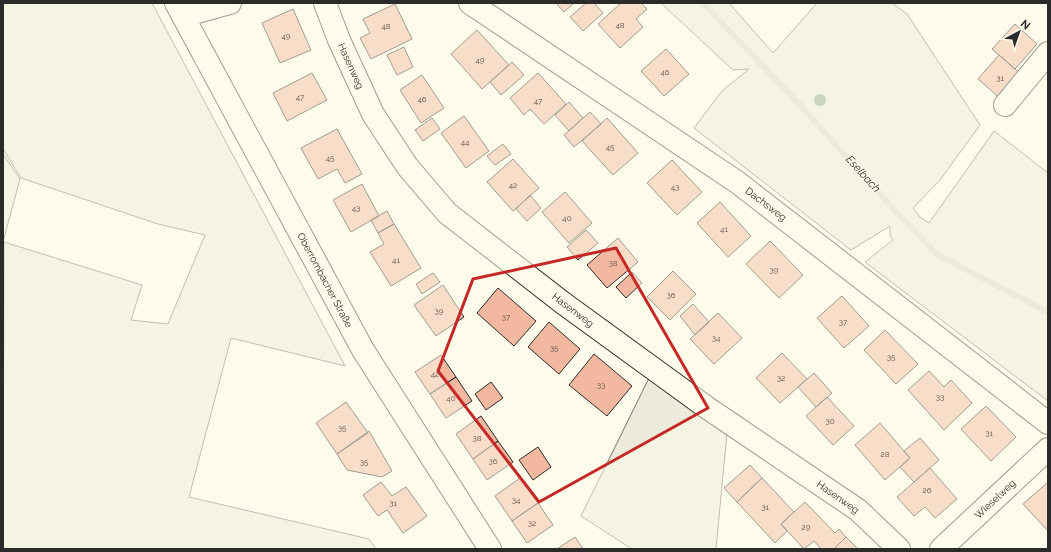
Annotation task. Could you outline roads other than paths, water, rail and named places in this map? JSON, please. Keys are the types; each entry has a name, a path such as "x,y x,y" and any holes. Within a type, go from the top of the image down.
{"street":[{"path":"180,10 230,3"},
{"name":"Hasenweg","path":"325,3 339,40 372,114 407,166 447,213 563,303 706,407 858,510 899,549"},
{"name":"Dachsweg","path":"470,3 737,182 1048,423"},
{"name":"Oberrombacher Straße","path":"180,10 363,350 490,549"},
{"path":"1005,105 1048,53"},
{"name":"Wieselweg","path":"942,549 1048,449"}],"waterway":[{"name":"Eselbach","path":"703,3 799,104 898,214 938,255 1048,312"}]}
